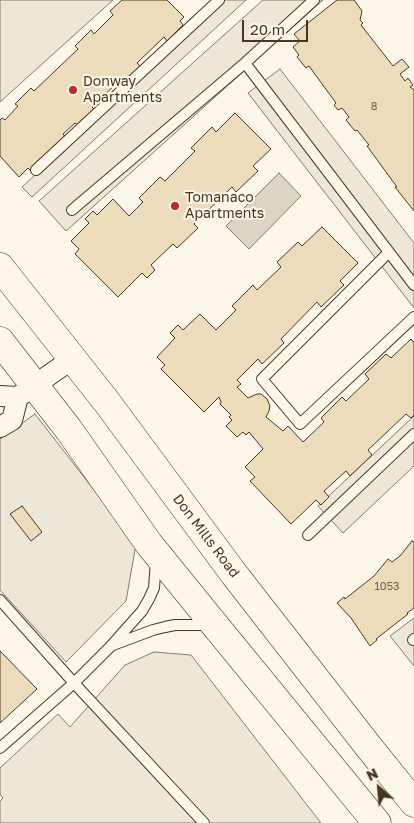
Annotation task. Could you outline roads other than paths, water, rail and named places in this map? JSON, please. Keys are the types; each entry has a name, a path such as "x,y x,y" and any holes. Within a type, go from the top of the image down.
{"main road":[{"name":"Don Mills Road","path":"0,267 106,401 252,596 414,803"},
{"path":"0,341 18,393 69,430 156,552 369,818"}],"street":[{"path":"0,427 12,420 18,393 72,359"}],"lane":[{"path":"36,170 219,0"},
{"path":"72,210 245,63 314,0"},
{"path":"245,63 414,285"},
{"path":"389,252 262,379 300,424 414,317"},
{"path":"308,535 414,434"},
{"path":"0,748 74,683 142,611 154,588 156,552"},
{"path":"0,600 204,823"},
{"path":"110,647 165,627 214,624"}],"place":[{"name":"Donway Apartments","path":"73,90"},
{"name":"Tomanaco Apartments","path":"175,206"}]}
